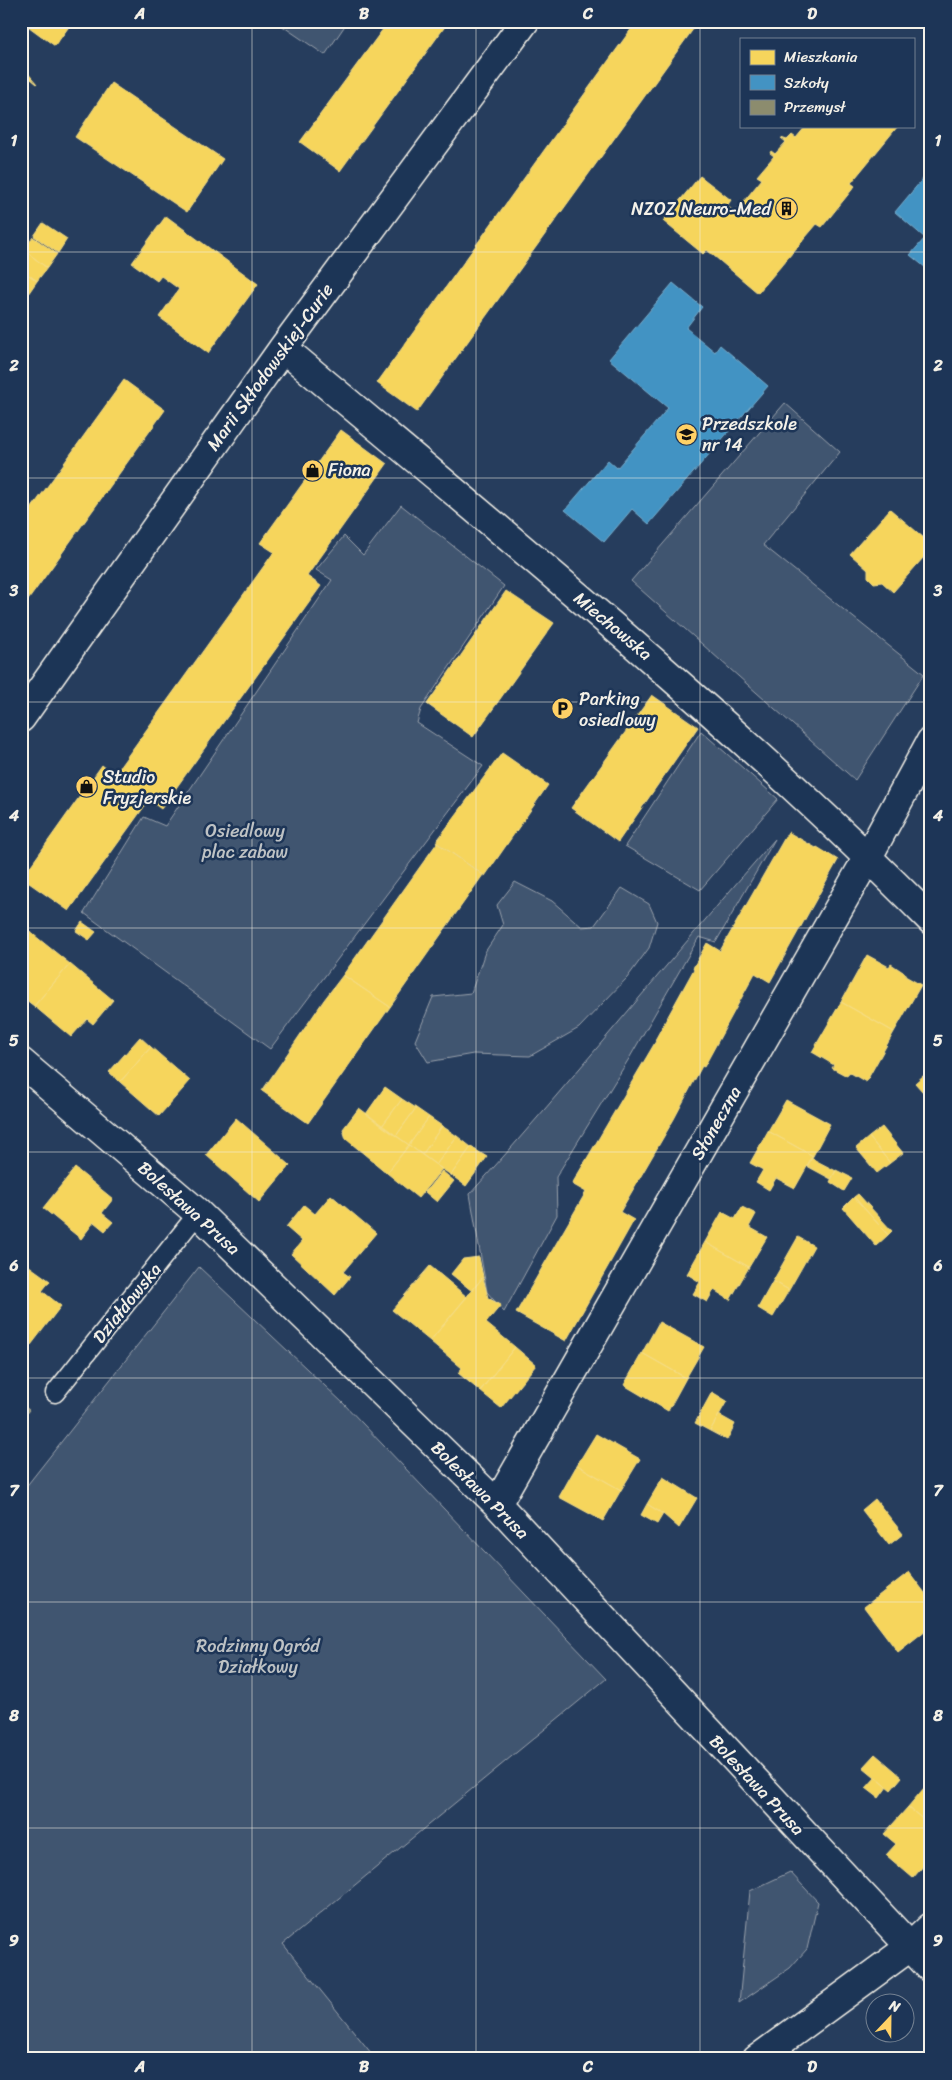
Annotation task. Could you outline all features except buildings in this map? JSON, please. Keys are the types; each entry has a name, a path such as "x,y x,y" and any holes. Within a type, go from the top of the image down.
{"street":[{"name":"Marii Skłodowskiej-Curie","path":"21,718 283,348 525,21"},
{"name":"Miechowska","path":"283,348 630,639 794,786 931,920"},
{"name":"Słoneczna","path":"497,1504 868,857 931,740"},
{"name":"Bolesława Prusa","path":"21,1062 198,1214 497,1504 931,1970"},
{"path":"757,2059 910,1947 931,1927"}],"lane":[{"name":"Działdowska","path":"55,1393 198,1214"}],"green space":[{"path":"275,21 348,21 325,55"},
{"path":"785,403 840,452 763,545 924,674 855,780 631,581"},
{"name":"Osiedlowy plac zabaw","path":"401,505 504,586 421,709 417,723 483,766 270,1049 84,913 144,817 165,826 332,580 316,570 344,536 363,555"},
{"path":"701,731 778,799 700,890 625,846"},
{"path":"775,839 716,942 699,937 630,1057 556,1177 557,1215 504,1312 487,1292 470,1194"},
{"path":"515,882 552,901 582,927 594,926 622,888 649,904 657,922 649,948 627,978 579,1028 530,1056 473,1054 428,1062 415,1041 433,997 471,993 485,952 503,925 497,905"},
{"name":"Rodzinny Ogród Działkowy","path":"199,1267 343,1403 606,1679 283,1944 376,2059 21,2059 21,1493"},
{"path":"790,1872 818,1902 807,1949 790,1968 739,2003 750,1891"}],"place":[{"name":"NZOZ Neuro-Med","path":"787,209"},
{"name":"Przedszkole nr 14","path":"686,434"},
{"name":"Fiona","path":"312,470"},
{"name":"Parking osiedlowy","path":"563,709"},
{"name":"Studio Fryzjerskie","path":"87,787"}]}
